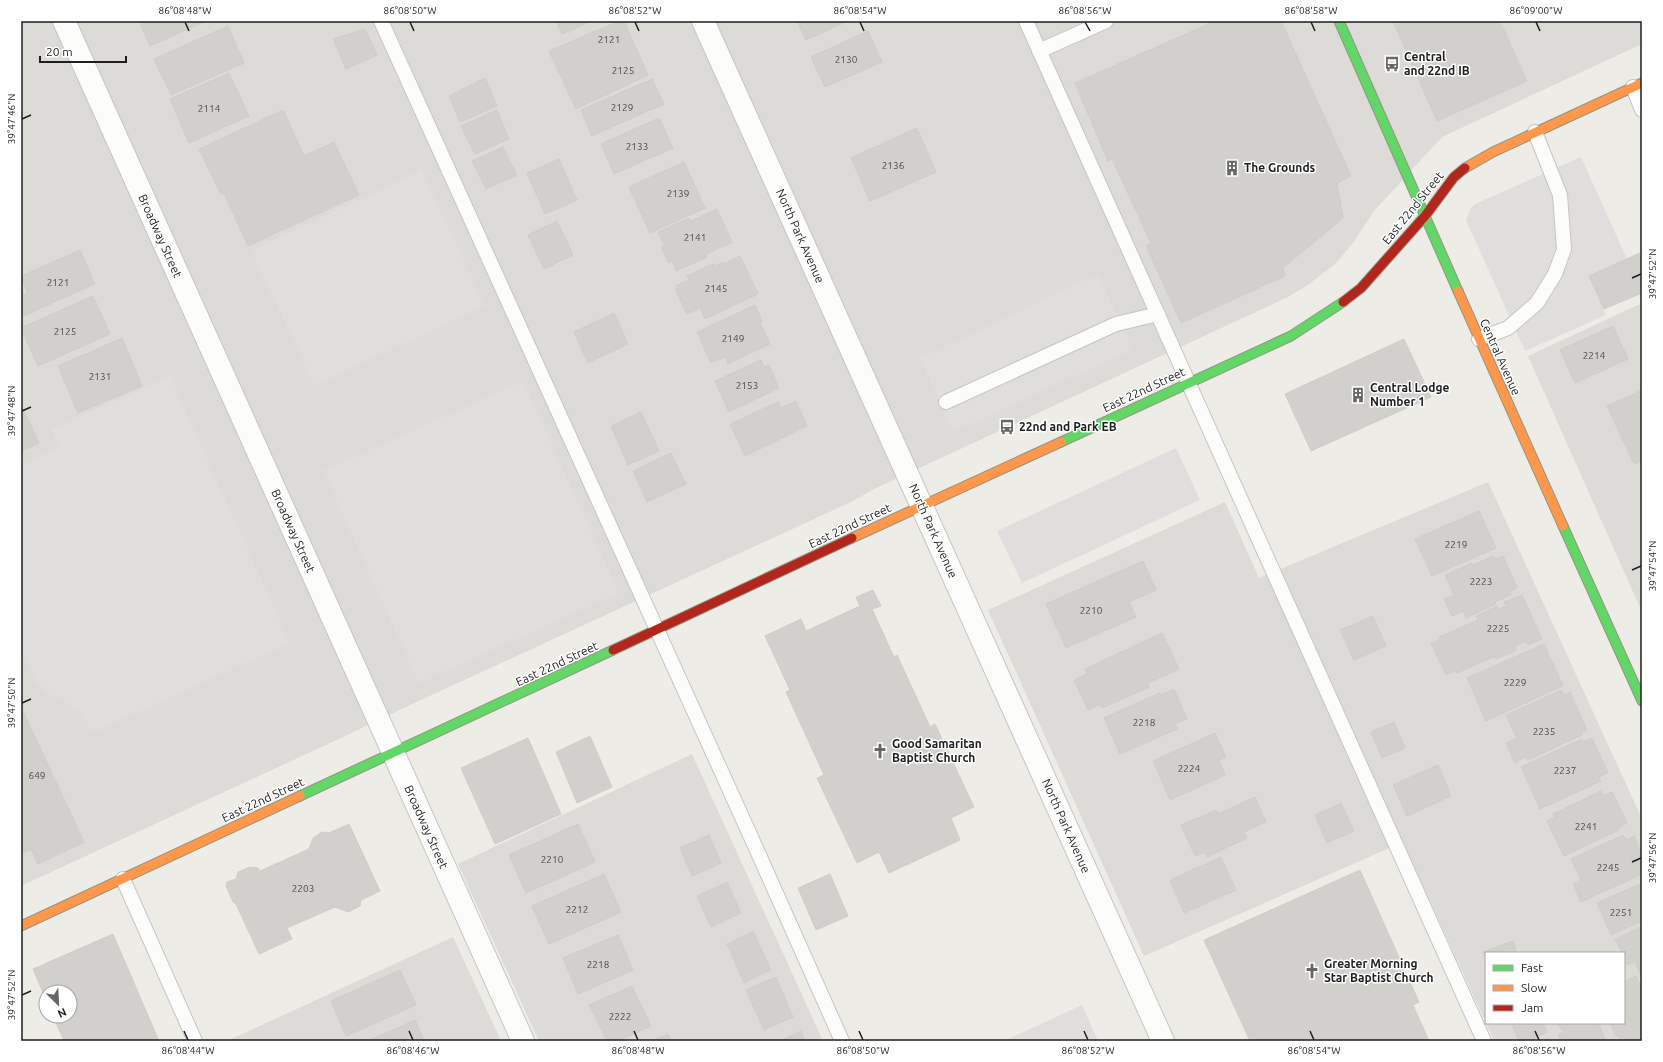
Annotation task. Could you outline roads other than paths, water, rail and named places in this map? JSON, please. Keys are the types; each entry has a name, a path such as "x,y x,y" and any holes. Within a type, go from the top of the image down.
{"main road":[{"name":"Central Avenue","path":"1338,21 1642,701"},
{"name":"East 22nd Street","path":"21,926 393,754 921,506 1291,336 1334,309 1361,288 1425,216 1454,177 1467,166 1493,152 1637,85"}],"street":[{"name":"Broadway Street","path":"64,21 523,1041"},
{"name":"North Park Avenue","path":"703,21 1163,1041"}],"lane":[{"path":"381,21 842,1041"},
{"path":"1026,21 1484,1041"},
{"path":"1039,51 1106,21"},
{"path":"1637,85 1642,110"},
{"path":"1479,339 1508,328 1537,304 1554,274 1564,249 1560,195 1535,132"},
{"path":"946,402 1116,324 1158,314"},
{"path":"123,879 195,1041"}],"place":[{"name":"Central and 22nd IB","path":"1392,64"},
{"name":"The Grounds","path":"1232,168"},
{"name":"Central Lodge Number 1","path":"1358,395"},
{"name":"22nd and Park EB","path":"1007,427"},
{"name":"Good Samaritan Baptist Church","path":"880,751"},
{"name":"Greater Morning Star Baptist Church","path":"1312,971"}]}
